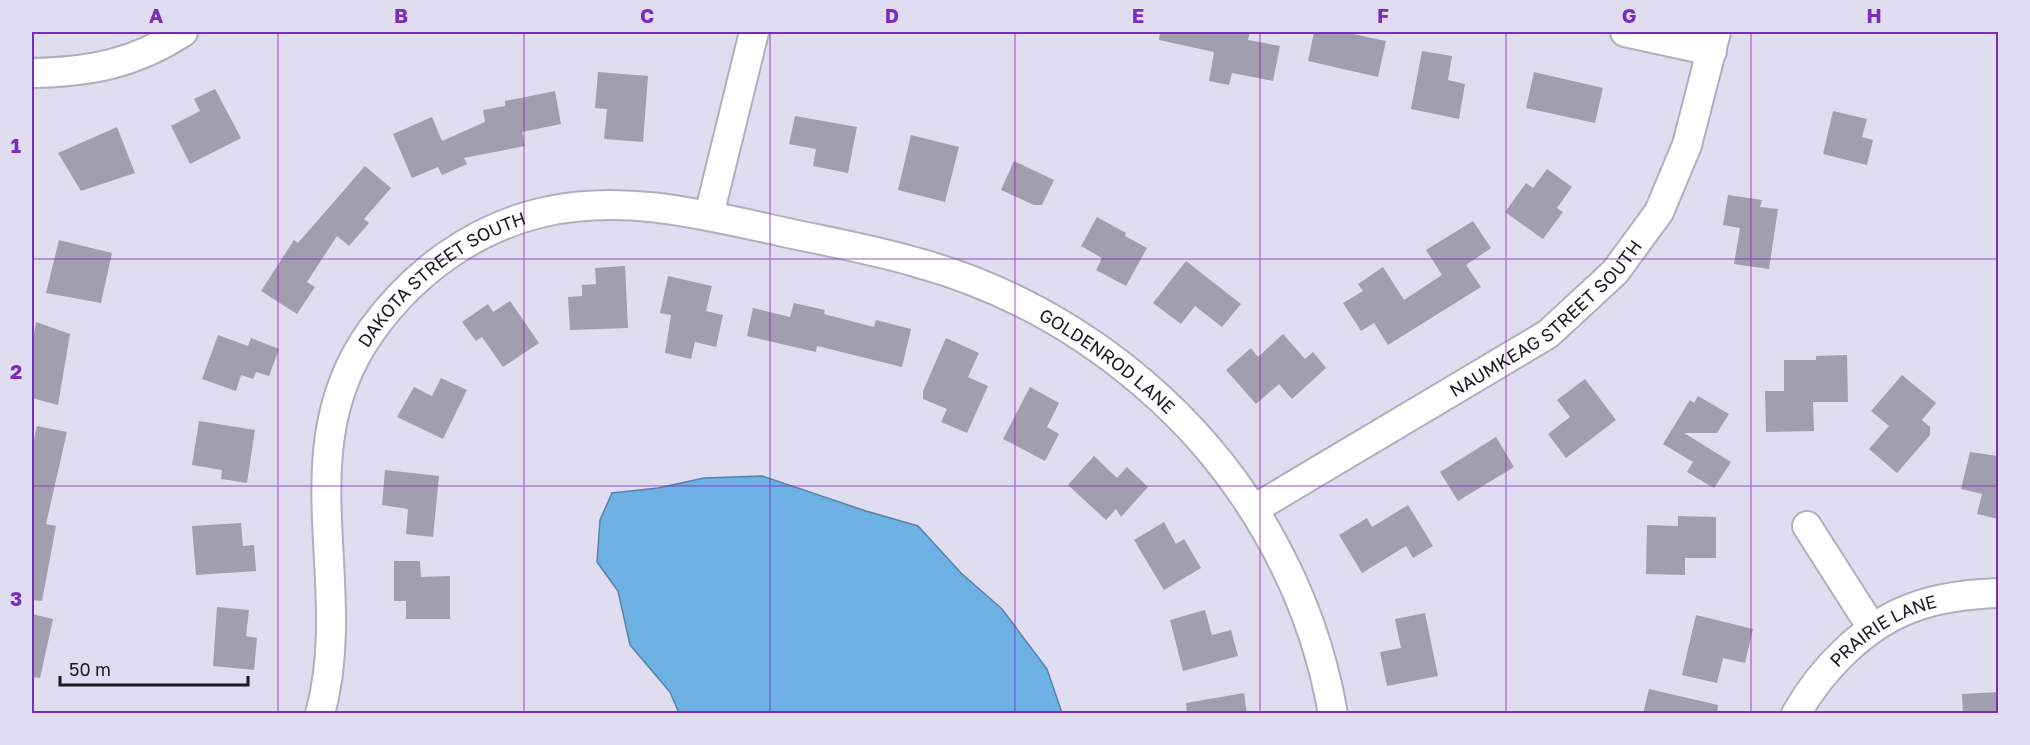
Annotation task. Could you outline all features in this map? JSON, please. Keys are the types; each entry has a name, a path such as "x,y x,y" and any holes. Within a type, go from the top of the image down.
{"street":[{"path":"32,73 69,72 106,66 138,56 183,32"},
{"path":"710,215 754,32"},
{"path":"1625,32 1714,41"},
{"name":"NAUMKEAG STREET SOUTH","path":"1254,509 1548,334 1615,273 1659,212 1687,145 1714,41"},
{"name":"DAKOTA STREET SOUTH","path":"320,714 330,662 332,620 325,513 329,433 337,399 351,364 370,333 398,297 455,249 496,228 541,213 581,206 640,205 710,215"},
{"name":"GOLDENROD LANE","path":"710,215 916,262 964,278 1011,297 1060,323 1108,354 1148,387 1195,433 1254,509 1278,552 1302,604 1321,656 1333,714"},
{"path":"1807,526 1872,628"},
{"name":"PRAIRIE LANE","path":"1796,714 1826,671 1872,628 1916,606 1965,595 1998,592"}],"water":[{"path":"762,476 918,526 961,573 1002,609 1047,669 1062,713 679,713 670,692 630,645 618,591 597,562 600,520 612,493 658,488 704,478"}],"building":[{"path":"1160,32 1250,32 1248,40 1280,46 1273,81 1232,73 1229,85 1209,81 1214,52 1159,40"},
{"path":"1314,32 1344,32 1386,41 1378,77 1308,61"},
{"path":"1422,51 1452,56 1448,80 1465,84 1459,119 1411,109"},
{"path":"598,72 648,76 643,142 604,139 607,109 595,108"},
{"path":"1534,72 1603,88 1595,123 1526,108"},
{"path":"215,89 241,138 190,164 171,126 200,111 194,99"},
{"path":"555,91 561,124 522,132 525,146 464,158 467,164 442,175 438,167 412,178 393,134 432,117 442,141 485,122 483,110 505,106 505,101"},
{"path":"1833,111 1867,119 1862,137 1873,140 1867,165 1823,154"},
{"path":"795,116 857,127 848,173 813,166 816,149 789,144"},
{"path":"117,127 135,173 81,191 58,153"},
{"path":"911,135 959,147 945,202 898,190"},
{"path":"1014,161 1054,180 1042,205 1034,205 1001,190"},
{"path":"365,166 391,188 364,219 369,223 349,246 337,236 307,282 315,287 297,314 261,291 294,240 298,243"},
{"path":"1547,169 1572,187 1557,208 1563,212 1543,239 1505,212 1526,183 1533,188"},
{"path":"1728,195 1762,200 1760,207 1778,209 1769,269 1734,264 1740,228 1723,225"},
{"path":"1097,217 1147,248 1126,286 1096,270 1102,258 1081,246"},
{"path":"1473,221 1491,248 1466,265 1481,287 1388,345 1374,323 1361,331 1343,303 1363,291 1358,284 1383,267 1404,300 1442,275 1426,250"},
{"path":"59,240 112,253 101,303 46,293"},
{"path":"1186,261 1241,304 1222,327 1195,306 1181,324 1153,303"},
{"path":"625,266 628,328 570,330 568,297 582,296 582,285 596,284 595,268"},
{"path":"668,276 712,286 706,311 723,315 716,347 695,342 691,359 665,353 671,315 660,313"},
{"path":"510,301 539,343 503,367 482,337 476,341 462,322 488,304 493,312"},
{"path":"794,303 825,310 824,314 874,327 876,320 911,329 902,367 817,346 816,352 747,336 753,308 790,317"},
{"path":"36,322 70,334 58,405 32,398 32,347"},
{"path":"1283,334 1305,359 1313,352 1326,368 1292,399 1279,384 1256,404 1226,370 1251,348 1258,357"},
{"path":"218,335 248,346 251,338 279,349 269,376 256,372 253,379 241,375 236,391 202,379"},
{"path":"946,338 979,353 968,377 988,386 967,433 941,422 947,409 923,399 923,391"},
{"path":"1847,355 1848,402 1813,402 1814,431 1766,432 1765,391 1784,391 1784,360 1816,360 1816,356"},
{"path":"1902,375 1936,403 1922,420 1930,427 1930,435 1897,473 1869,449 1889,426 1871,411"},
{"path":"441,378 467,390 443,439 397,417 414,387 432,396"},
{"path":"1585,379 1616,420 1566,458 1548,434 1570,417 1557,400"},
{"path":"1030,387 1059,403 1047,427 1059,434 1045,461 1003,439"},
{"path":"1698,396 1729,414 1717,433 1684,433 1731,462 1714,488 1687,472 1693,462 1663,444 1690,400 1694,403"},
{"path":"199,421 255,430 247,483 221,479 222,470 192,465"},
{"path":"37,426 67,432 46,524 56,526 42,601 32,600 32,448"},
{"path":"1496,437 1514,467 1458,501 1440,472"},
{"path":"1970,452 1998,456 1998,519 1977,514 1982,494 1961,489"},
{"path":"1094,456 1117,478 1127,467 1148,487 1121,517 1116,509 1106,520 1068,485"},
{"path":"385,470 439,476 433,537 406,534 408,509 382,505"},
{"path":"1408,505 1433,546 1413,558 1406,546 1362,573 1339,535 1367,518 1372,527"},
{"path":"1678,516 1716,517 1716,558 1685,558 1685,575 1646,574 1647,525 1678,526"},
{"path":"1164,522 1176,544 1184,539 1201,568 1164,590 1134,540"},
{"path":"241,523 243,546 254,545 256,571 196,575 192,526"},
{"path":"394,561 420,561 421,577 450,576 450,619 406,619 406,601 394,601"},
{"path":"217,607 249,610 246,636 257,638 254,670 213,666"},
{"path":"1205,610 1212,635 1231,630 1238,656 1183,671 1170,620"},
{"path":"1425,613 1438,676 1387,686 1380,652 1401,648 1395,619"},
{"path":"32,614 53,619 40,678 32,677"},
{"path":"1696,615 1753,629 1745,663 1723,658 1717,683 1682,675"},
{"path":"1649,689 1718,705 1717,714 1643,714"},
{"path":"1998,692 1998,714 1963,714 1962,694"},
{"path":"1244,693 1247,714 1187,714 1186,703"}]}
